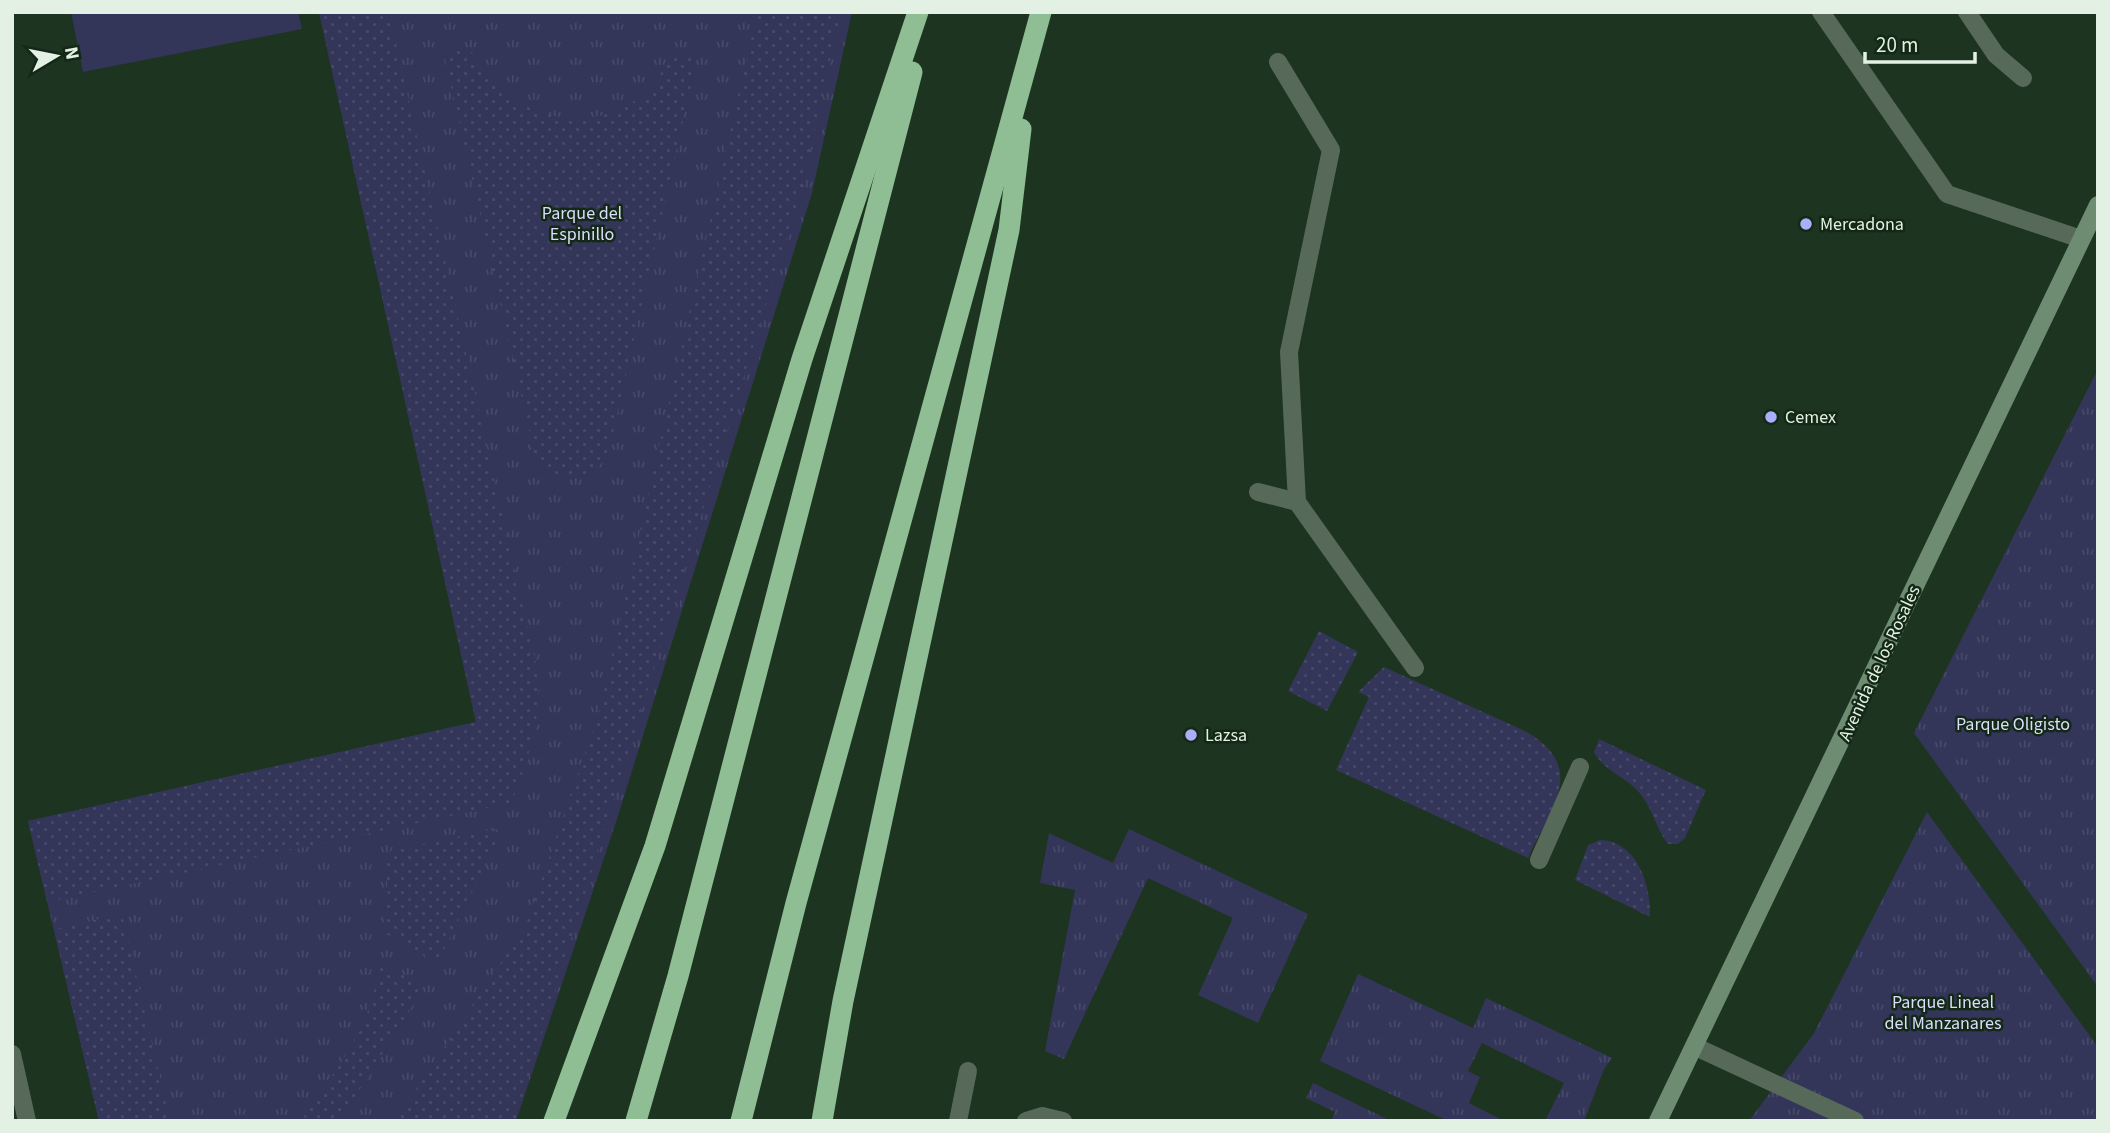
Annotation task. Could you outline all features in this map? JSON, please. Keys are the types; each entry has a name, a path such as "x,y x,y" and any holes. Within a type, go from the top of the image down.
{"highway":[{"path":"554,1121 655,846 802,359 918,12"},
{"path":"636,1121 678,976 927,12"},
{"path":"740,1121 796,903 1041,12"},
{"path":"822,1121 843,1001 1009,230 1030,57"}],"main road":[{"name":"Avenida de los Rosales","path":"1658,1121 1696,1047 2081,239 2095,217"}],"street":[{"path":"1821,12 1947,194 2081,239"},
{"path":"1967,12 1996,55 2023,78"},
{"path":"1278,62 1331,150 1289,352 1297,502 1415,668"},
{"path":"1258,492 1297,502"},
{"path":"1539,860 1580,767"},
{"path":"1696,1047 1855,1121"},
{"path":"12,1054 27,1121"},
{"path":"958,1121 968,1071"},
{"path":"1026,1121 1042,1116 1063,1121"}],"green space":[{"path":"71,12 298,12 302,29 83,72"},
{"name":"Parque del Espinillo","path":"319,12 852,12 812,193 617,819 516,1121 99,1121 28,821 476,722"},
{"path":"319,12 389,12 538,673 538,707 528,755 511,803 47,902 28,821 476,722"},
{"path":"757,12 841,12 801,191 515,1121 395,1121 526,925 599,713"},
{"path":"466,47 495,84 516,101 554,116 574,118 594,117 632,103 652,86 673,54 697,58 608,455 600,465 581,477 562,477 552,473 535,456 445,60 451,51"},
{"name":"Parque Oligisto","path":"2098,369 2098,987 1914,733"},
{"path":"1319,631 1358,652 1327,711 1288,691"},
{"path":"1384,667 1527,732 1546,746 1556,760 1560,775 1559,790 1528,858 1336,770 1369,697 1358,692"},
{"path":"1599,739 1706,790 1685,838 1678,844 1668,844 1638,791 1598,758 1594,752"},
{"name":"Parque Lineal del Manzanares","path":"1927,812 2098,1047 2098,1121 1749,1121 1814,1033"},
{"path":"495,829 499,838 439,960 433,961 383,932 388,895 384,856 390,851"},
{"path":"1129,829 1308,914 1258,1023 1198,995 1233,918 1148,878 1064,1059 1045,1051 1075,890 1040,883 1049,833 1113,863"},
{"path":"1600,840 1613,842 1632,856 1648,892 1650,917 1575,880 1588,845"},
{"path":"122,914 170,1121 99,1121 54,929"},
{"path":"386,967 418,982 420,994 340,1121 305,1121 304,1114 340,1065 361,1027 375,988 377,969"},
{"path":"1358,974 1473,1028 1486,998 1612,1058 1604,1069 1584,1121 1545,1121 1564,1083 1482,1043 1468,1071 1480,1077 1469,1103 1504,1121 1448,1121 1320,1061"},
{"path":"1313,1083 1391,1121 1331,1121 1335,1112 1306,1098"}],"place":[{"name":"Mercadona","path":"1806,224"},
{"name":"Cemex","path":"1771,417"},
{"name":"Lazsa","path":"1191,735"}]}
